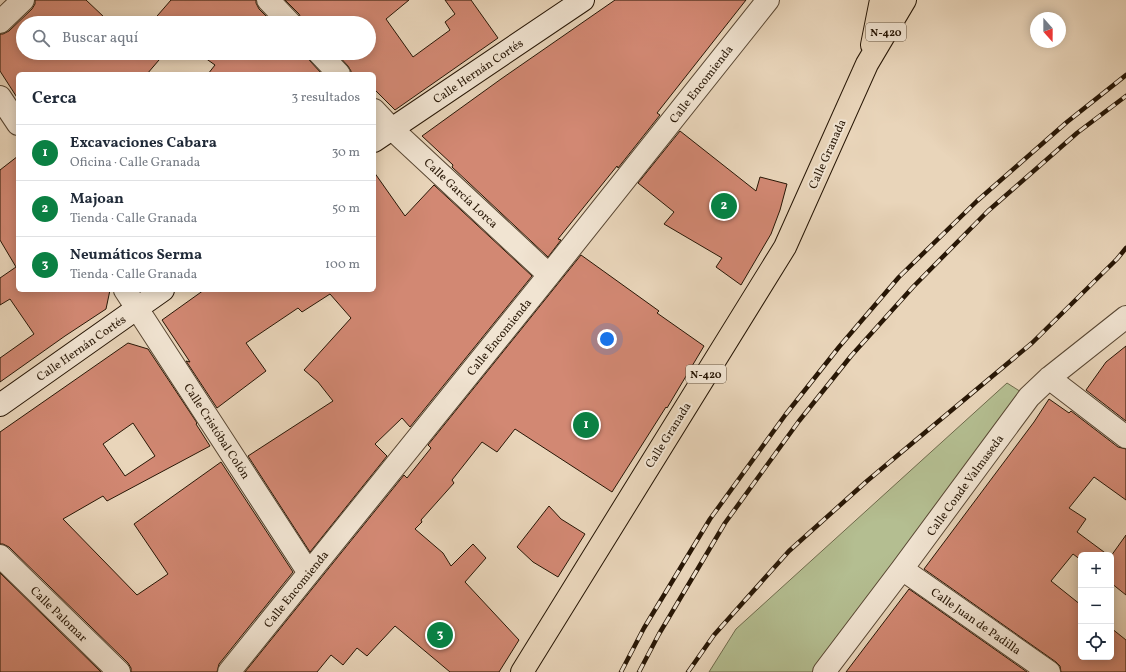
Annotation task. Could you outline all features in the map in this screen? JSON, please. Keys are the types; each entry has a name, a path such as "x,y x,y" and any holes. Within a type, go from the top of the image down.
{"highway":[{"name":"N-420","path":"868,64 881,0"},
{"name":"N-420","path":"868,64 905,0"},
{"name":"Calle Granada","path":"522,672 785,246 868,64"}],"street":[{"path":"0,22 23,0"},
{"path":"268,0 283,16"},
{"name":"Calle Hernán Cortés","path":"376,140 583,0"},
{"name":"Calle Encomienda","path":"229,672 549,275 768,0"},
{"path":"326,60 337,72"},
{"path":"0,97 16,121"},
{"name":"Calle García Lorca","path":"376,112 392,129 549,275"},
{"name":"Calle Cristóbal Colón","path":"126,292 309,573"},
{"name":"Calle Hernán Cortés","path":"0,405 160,292"},
{"name":"Calle Conde Valmaseda","path":"824,672 1029,397 1049,378 1126,317"},
{"path":"1049,378 1126,437"},
{"name":"Calle Palomar","path":"0,556 119,672"},
{"name":"Calle Juan de Padilla","path":"902,569 1049,672"}],"green space":[{"path":"1007,383 1029,397 824,672 709,672 736,629"}],"building":[{"path":"35,0 86,0 103,16 25,16 35,4"},
{"path":"171,0 256,0 259,9 266,16 157,16"},
{"path":"285,0 409,0 386,19 413,57 450,30 445,22 455,14 445,0 471,0 498,38 395,110 376,91 376,72 351,72 342,60 376,60 376,16 300,16"},
{"path":"615,0 746,0 657,113 660,115 618,168 617,166 558,239 561,240 548,257 452,167 453,165 422,136"},
{"path":"16,24 16,60 159,60 149,72 16,72 16,96 0,71 0,34 9,31"},
{"path":"208,60 309,60 320,72 210,72 215,65"},
{"path":"680,131 756,191 760,177 787,184 780,210 771,234 741,285 716,267 722,258 664,224 674,212 638,183"},
{"path":"16,158 16,267 0,240 0,170"},
{"path":"376,175 405,216 434,185 532,276 410,427 402,418 375,444 387,456 310,552 248,456 333,401 318,382 304,370 351,318 330,294 302,312 298,308 246,343 266,371 217,408 186,361 190,362 162,320 201,292 376,292"},
{"path":"581,255 659,311 657,313 704,346 667,408 666,407 612,492 515,429 497,452 482,442 452,480 454,483 421,520 422,522 415,529 443,553 451,566 473,544 486,558 465,582 519,640 499,672 450,672 395,626 367,656 357,648 343,665 331,655 317,672 245,672 404,475 407,478 431,448 428,445"},
{"path":"16,267 16,292 110,292 106,309 0,382 0,358 34,334 10,299 0,305 0,278"},
{"path":"128,343 148,349 197,423 196,424 210,446 107,501 103,496 63,519 137,595 168,574 134,524 221,462 293,572 219,664 217,672 131,672 131,668 128,663 9,547 0,544 0,432","holes":["133,423 155,456 125,476 103,444"]},
{"path":"1126,346 1126,421 1086,390 1106,362"},
{"path":"1049,399 1069,413 1071,411 1118,447 1126,449 1126,500 1094,477 1069,508 1086,519 1077,532 1104,552 1078,552 1078,558 1073,554 1051,581 1078,603 1078,660 1114,660 1114,630 1126,640 1126,672 1061,672 1060,666 1056,662 924,569 1034,422"},
{"path":"549,506 561,519 585,534 558,577 533,562 517,547"},
{"path":"1126,535 1126,595 1114,585 1114,552"},
{"path":"0,573 101,672 0,672"},
{"path":"909,589 1027,672 846,672"}],"railway":[{"path":"621,672 644,628 710,519 786,414 839,347 899,277 977,201 1067,122 1126,75"},
{"path":"639,672 659,634 725,523 799,421 851,356 913,287 988,211 1077,133 1126,96"},
{"path":"688,672 714,635 789,551 867,481 1032,343 1117,259 1126,248"}],"place":[{"name":"Majoan","path":"724,206"},
{"name":"Excavaciones Cabara","path":"586,425"},
{"name":"Neumáticos Serma","path":"440,635"}]}
